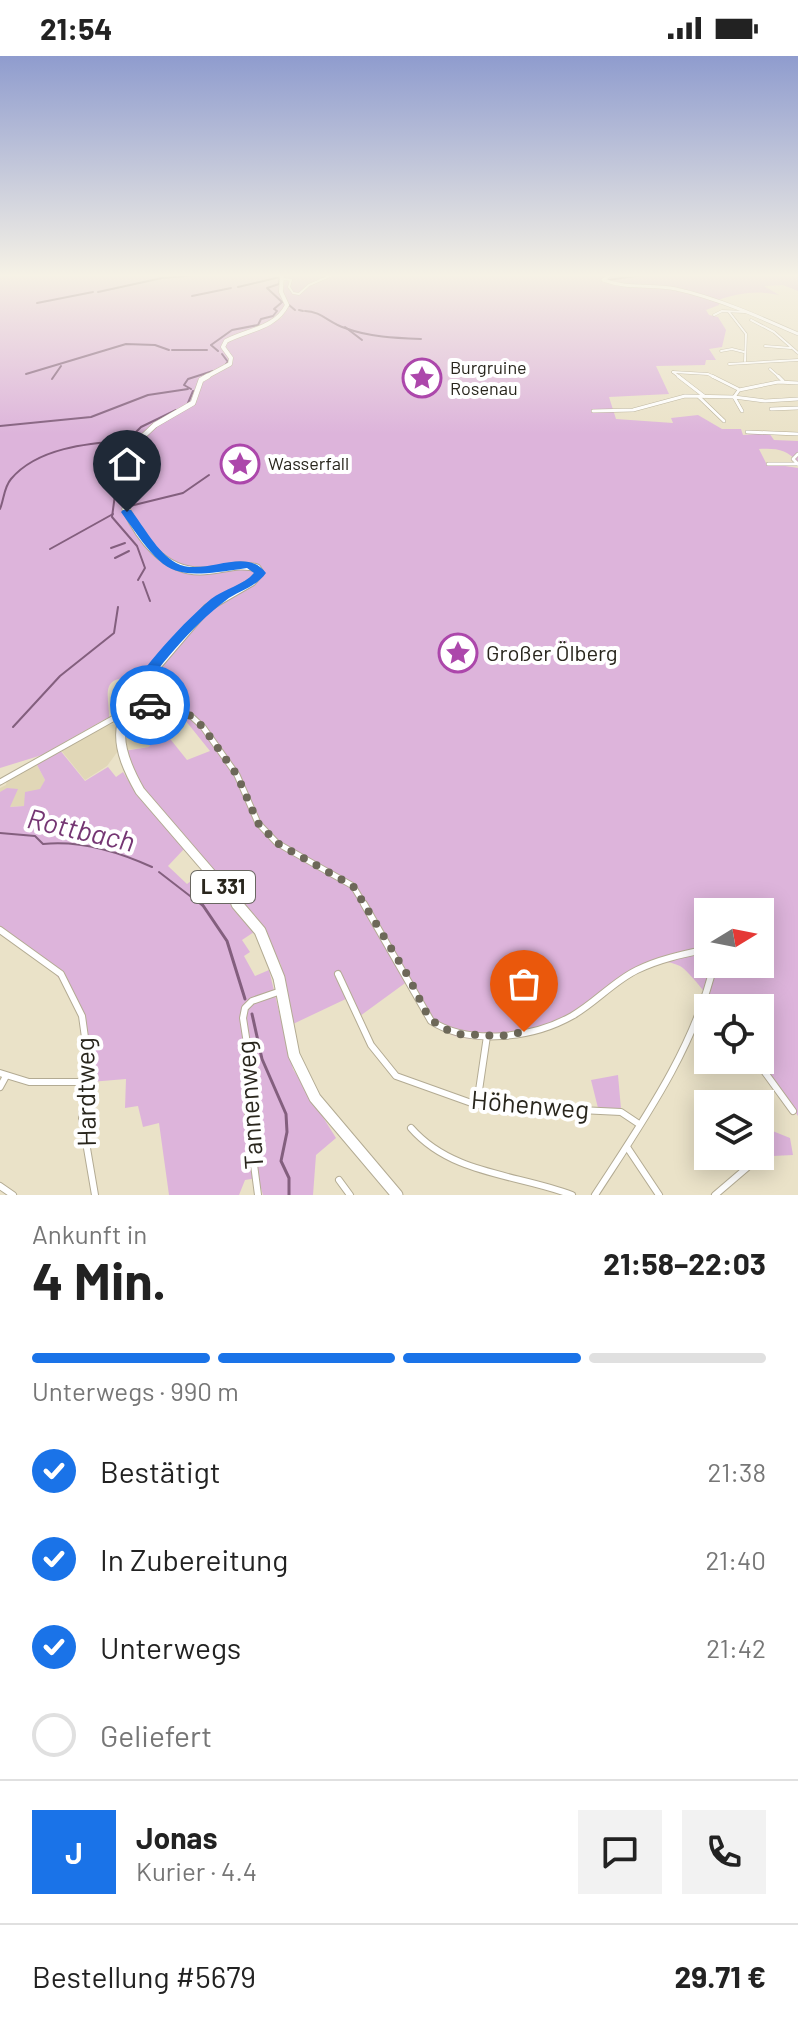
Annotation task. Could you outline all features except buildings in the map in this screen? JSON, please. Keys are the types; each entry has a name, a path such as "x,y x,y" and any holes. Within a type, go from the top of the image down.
{"main road":[{"path":"121,714 136,690 209,607 254,580 260,573 255,566 247,564 187,571 163,560 133,524 126,509 134,450 150,428 193,403 201,380 230,364 231,358 223,346 226,341 257,328"},
{"name":"L 331","path":"121,714 119,743 133,781 253,921 271,953 294,1055 306,1083 315,1098 397,1195"}],"street":[{"path":"741,328 746,334 745,361"},
{"path":"764,328 798,353"},
{"path":"774,341 784,341"},
{"path":"765,346 793,348"},
{"path":"721,351 732,349 744,352"},
{"path":"729,364 798,360"},
{"path":"770,369 783,381"},
{"path":"705,397 673,372 710,374 739,390 783,381 798,383"},
{"path":"734,397 739,390"},
{"path":"699,397 724,421"},
{"path":"734,397 742,411"},
{"path":"593,411 629,411 674,398 798,399"},
{"path":"771,409 798,408"},
{"path":"747,432 798,434"},
{"path":"798,454 793,459 798,464"},
{"path":"768,464 798,464"},
{"path":"0,782 121,714 159,702 191,716 203,727 237,775 258,823 277,843 353,886 408,976 431,1021 456,1034 487,1036 547,1028 574,1015 636,970 694,952"},
{"name":"Hardtweg","path":"0,930 46,961 67,984 85,1026 87,1082 82,1119 95,1195"},
{"name":"Höhenweg","path":"338,974 388,1070 408,1081 477,1105 621,1112 639,1124"},
{"name":"Tannenweg","path":"258,1195 248,1119 250,1063 243,1018 245,1008 252,1001 282,991"},
{"path":"595,1195 627,1147 694,1025"},
{"path":"477,1105 487,1036"},
{"path":"0,1087 3,1074 29,1082 87,1082"},
{"path":"766,1074 793,1111"},
{"path":"411,1128 417,1138 459,1162 572,1195"},
{"path":"627,1147 659,1195"},
{"path":"715,1195 741,1170"},
{"path":"339,1180 350,1195"},
{"path":"0,1186 13,1195"}],"shaded area":[{"path":"0,328 256,328 226,340 222,347 230,361 227,367 198,382 191,404 153,425 142,435 128,462 124,492 131,522 156,556 172,569 198,572 238,566 256,570 256,576 226,592 199,614 128,697 125,697 133,680 120,679 110,684 109,717 42,755 0,768"},
{"path":"256,328 725,328 722,347 709,349 716,360 706,360 705,365 656,366 669,394 609,397 616,419 673,423 671,418 698,415 722,429 741,429 743,435 769,433 774,440 798,441 798,463 781,450 759,449 766,463 798,468 798,1116 768,1074 774,1074 774,994 706,994 684,969 665,962 650,963 636,969 560,1025 518,1037 473,1039 452,1035 432,1022 432,1016 388,941 386,943 408,981 360,1016 350,997 293,1024 281,965 267,938 141,791 128,770 123,751 149,747 154,719 167,717 171,711 156,705 155,701 129,708 153,679 149,675 204,614 225,597 255,581 262,573 252,563 201,570 175,566 149,544 135,524 128,506 130,469 140,441 157,425 197,401 200,384 232,364 232,357 224,347 232,338","holes":["185,720 210,751 187,760 163,730"]},
{"path":"156,705 170,711 167,716 154,719 149,747 118,751 107,766 85,780 60,749 102,726 124,723 125,716"},
{"path":"59,749 85,781 108,767 116,777 123,772 136,793 184,849 168,866 187,884 203,872 254,932 242,940 250,952 244,956 255,976 269,970 293,1069 336,1138 316,1155 313,1195 263,1195 258,1178 245,1180 239,1195 169,1195 159,1123 143,1127 138,1106 125,1108 126,1079 90,1082 84,1029 69,992 43,962 0,930 0,792 7,788 18,789 10,807 24,806 25,792 40,789 45,780 36,763"},
{"path":"36,763 45,780 41,789 24,806 9,807 17,790 0,792 0,788 6,785 7,779"},
{"path":"618,1075 621,1109 598,1108 591,1080"},
{"path":"774,1132 790,1138 793,1155 774,1156"}],"waterway":[{"path":"218,351 211,345 232,330 242,328"},
{"path":"347,328 421,339"},
{"path":"347,328 362,340"},
{"path":"26,374 126,344 155,345 169,350"},
{"path":"172,350 207,350"},
{"path":"222,354 228,362 226,364"},
{"path":"52,379 61,366"},
{"path":"191,389 184,385 188,379 213,371"},
{"path":"0,426 91,417 148,395 188,389"},
{"path":"188,403 193,391"},
{"path":"130,449 125,443 141,427 176,410"},
{"path":"0,509 9,482 35,460 64,449 125,441"},
{"path":"112,514 117,480 130,451"},
{"path":"130,506 183,493 209,475"},
{"path":"50,549 112,514"},
{"path":"112,514 137,546 145,568 138,580"},
{"path":"111,548 125,543"},
{"path":"115,558 129,551"},
{"path":"143,582 150,601"},
{"path":"13,727 60,676 114,633 118,607"},
{"name":"Rottbach","path":"0,833 35,836 43,844 99,848 152,867"},
{"name":"Rottbach","path":"159,872 203,906"},
{"name":"Rottbach","path":"202,904 227,941 245,999"},
{"name":"Rottbach","path":"252,1014 262,1059 286,1114 287,1132 281,1161 289,1178 289,1195"}],"way so far":[{"path":"150,705 159,702 196,720 237,775 258,823 277,843 353,886 408,976 431,1021 456,1034 501,1036 524,1032"}],"place":[{"name":"Burgruine Rosenau","path":"422,378"},
{"name":"Wasserfall","path":"240,464"},
{"name":"Großer Ölberg","path":"458,653"}],"route":[{"path":"127,512 158,555 175,568 201,571 247,564 255,566 260,573 254,580 223,596 197,618 136,690 121,714 150,705"}]}
